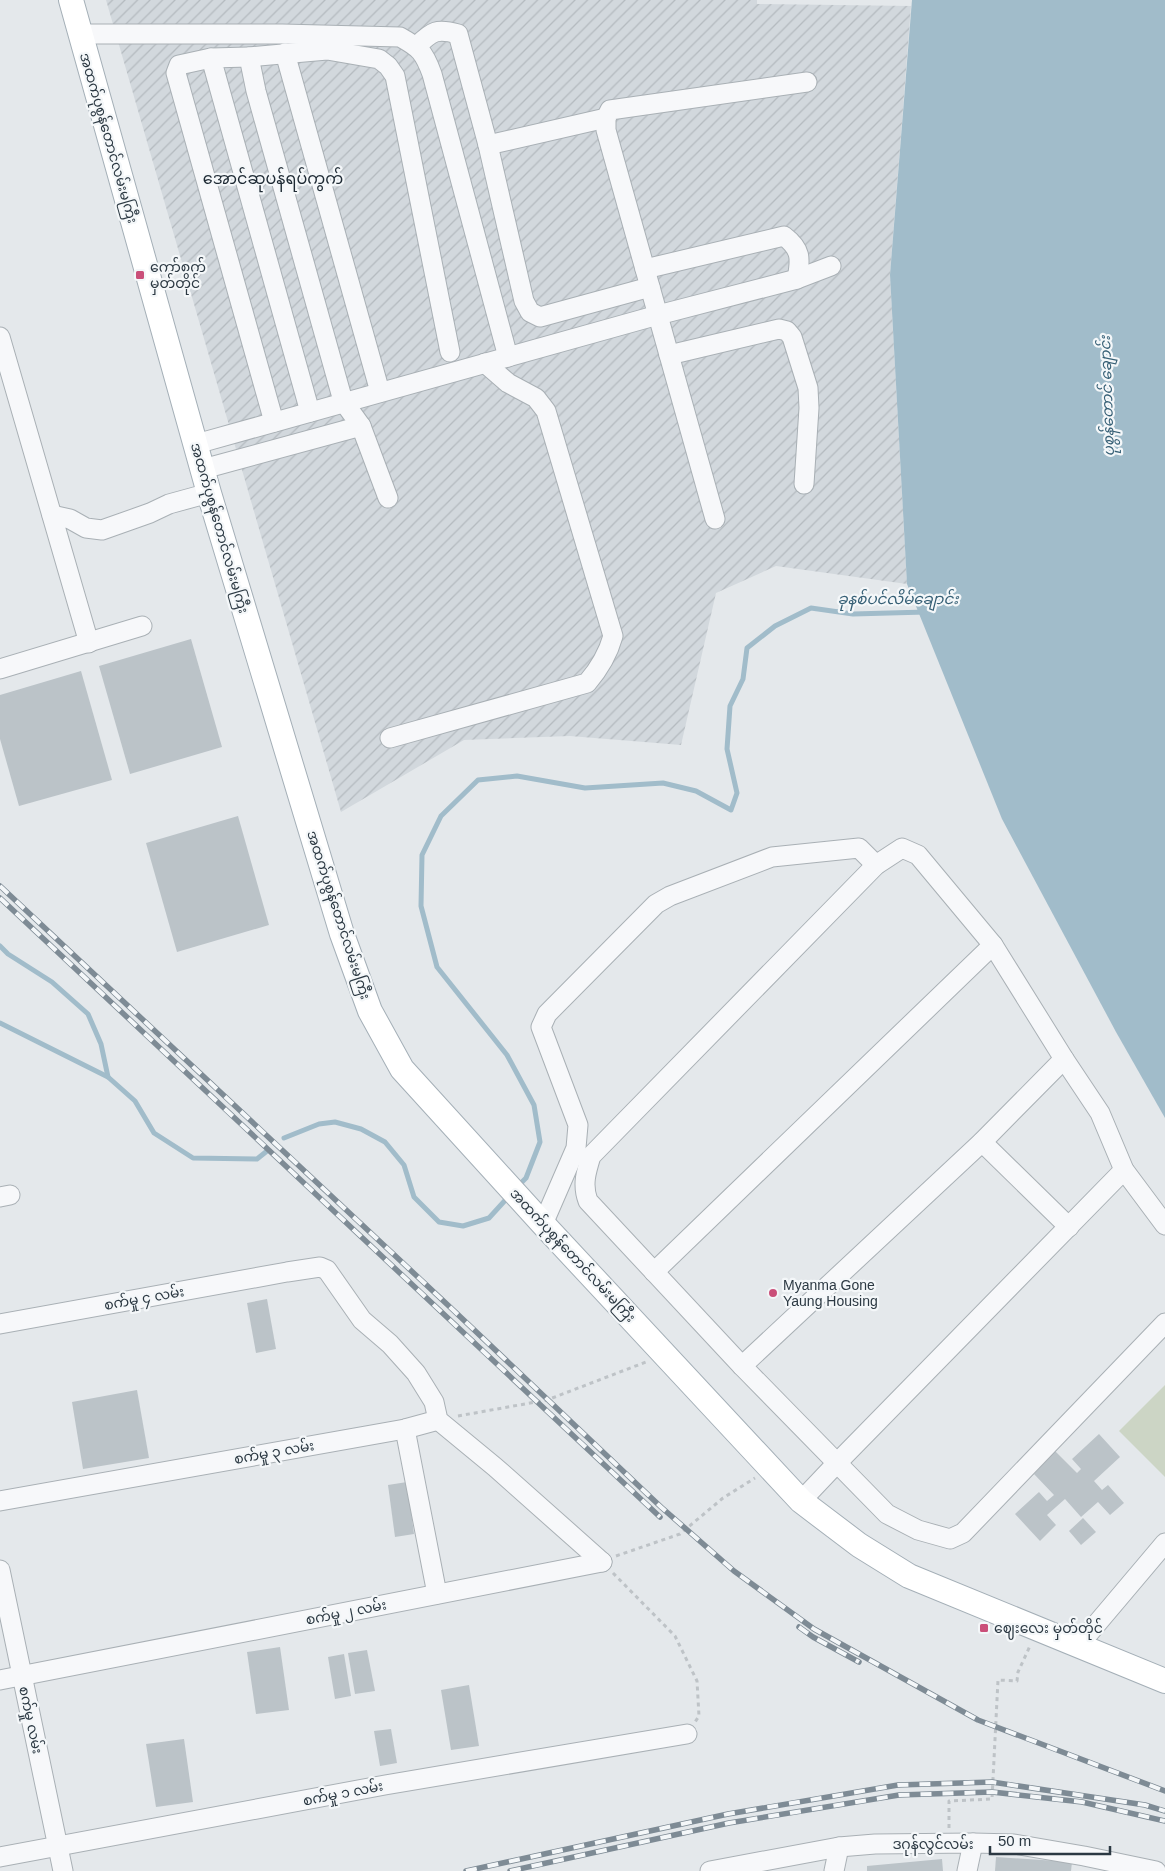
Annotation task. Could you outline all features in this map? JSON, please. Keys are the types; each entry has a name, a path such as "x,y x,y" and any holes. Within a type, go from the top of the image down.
{"main road":[{"name":"အထက်ပုစွန်တောင်လမ်းမကြီး","path":"70,0 209,493 342,934 370,1011 402,1069 535,1216 801,1501 859,1544 909,1576 1165,1681"}],"street":[{"path":"417,46 431,32 444,30 458,34 488,144 524,301 530,312 540,317 650,288"},
{"path":"80,34 282,34 400,37 417,46 425,56 432,74 508,357"},
{"path":"274,422 176,73 179,65 185,62 211,58 249,57 327,50 368,56 379,59 388,66 395,76 450,352"},
{"path":"285,53 380,392"},
{"path":"249,57 256,91 343,402 361,426 388,498"},
{"path":"211,58 310,412"},
{"path":"715,519 606,130 606,118 610,110 807,82"},
{"path":"488,144 606,118"},
{"path":"645,269 784,236 796,246 799,254 800,264 797,279"},
{"path":"196,444 658,315 797,279 831,266"},
{"path":"669,355 779,330 787,331 792,337 808,388 809,408 804,484"},
{"path":"0,337 89,643"},
{"path":"390,738 587,683 609,650 613,636 546,411 536,398 508,383 485,363"},
{"path":"203,469 361,426"},
{"path":"52,515 70,520 86,528 102,530 169,504 209,493"},
{"path":"0,669 142,626"},
{"path":"535,1216 576,1148 578,1126 541,1026 547,1014 656,904 670,896 772,857 859,848 876,865"},
{"path":"1165,1225 1124,1170 1100,1113 993,945 918,855 902,848 876,865 591,1156 584,1182 584,1191 588,1201 742,1366 887,1514 918,1530 950,1539 963,1533 1165,1323"},
{"path":"654,1272 993,945"},
{"path":"742,1366 982,1142 1064,1059"},
{"path":"982,1142 1069,1227"},
{"path":"801,1501 1124,1170"},
{"name":"စက်မှု ၄ လမ်း","path":"0,1324 320,1267 331,1274 362,1320 390,1344 416,1373 434,1402 438,1420"},
{"path":"438,1420 495,1467 602,1562"},
{"name":"စက်မှု ၃ လမ်း","path":"0,1501 405,1429 438,1420"},
{"path":"405,1429 437,1594"},
{"path":"1078,1646 1165,1543"},
{"name":"စက်မှု ၂ လမ်း","path":"0,1680 602,1562"},
{"name":"စက်မှု လမ်း","path":"0,1570 63,1871"},
{"name":"စက်မှု ၁ လမ်း","path":"0,1857 385,1785 687,1734"},
{"path":"967,1871 973,1843"},
{"name":"ဒဂုန်လွင်လမ်း","path":"711,1871 840,1847 875,1844 973,1843 1014,1844 1083,1863 1156,1871"},
{"path":"834,1871 840,1847"}],"path":[{"path":"438,1420 547,1400 665,1354"},
{"path":"687,1734 699,1716 697,1681 675,1636 602,1562 680,1534 723,1498 770,1469"},
{"path":"948,1843 949,1800 992,1799 998,1680 1017,1681 1018,1672 1037,1629"}],"shaded area":[{"path":"106,0 757,0 757,4 911,6 890,275 907,584 776,566 716,593 681,745 570,736 464,740 341,812"}],"green space":[{"path":"1165,1385 1165,1477 1119,1431"}],"water":[{"name":"ပုစွန်တောင် ချောင်း","path":"912,0 1165,0 1165,1118 1116,1032 1002,819 907,584 890,275"}],"building":[{"path":"191,639 222,747 130,774 99,666"},
{"path":"81,671 112,780 19,806 0,739 0,695"},
{"path":"238,816 269,925 177,952 146,843"},
{"path":"267,1299 276,1349 256,1353 247,1303"},
{"path":"137,1390 149,1458 83,1469 72,1402"},
{"path":"1099,1434 1120,1457 1094,1481 1102,1490 1108,1485 1124,1503 1110,1515 1098,1502 1081,1517 1065,1499 1047,1515 1056,1525 1040,1541 1015,1514 1039,1492 1047,1501 1054,1495 1034,1474 1055,1451 1077,1473 1081,1469 1072,1459"},
{"path":"407,1482 414,1534 395,1537 388,1485"},
{"path":"1083,1518 1096,1532 1081,1545 1069,1531"},
{"path":"280,1647 289,1710 256,1714 247,1652"},
{"path":"367,1650 375,1691 355,1694 348,1653"},
{"path":"344,1654 351,1696 335,1699 328,1657"},
{"path":"469,1685 479,1746 451,1750 441,1690"},
{"path":"391,1729 397,1763 380,1766 374,1731"},
{"path":"184,1739 193,1802 156,1807 146,1744"},
{"path":"996,1857 1072,1862 1071,1871 995,1871"},
{"path":"942,1859 943,1871 867,1871 867,1866"}],"waterway":[{"name":"ခုနစ်ပင်လိမ်ချောင်း","path":"517,1187 526,1178 540,1142 534,1105 507,1055 437,967 421,906 422,855 441,816 478,780 517,776 585,788 663,783 696,791 731,810 737,793 727,749 730,706 743,679 747,648 775,626 811,608 853,614 926,612"},
{"path":"0,946 8,954 52,982 88,1014 101,1044 108,1077"},
{"name":"ခုနစ်ပင်လိမ်ချောင်း","path":"0,1023 108,1077 135,1101 154,1133 193,1158 257,1159 267,1151"},
{"name":"ခုနစ်ပင်လိမ်ချောင်း","path":"284,1138 319,1124 335,1122 361,1129 385,1142 404,1165 414,1197 439,1222 463,1226 489,1218 510,1195"}],"railway":[{"path":"0,886 661,1507 734,1571 814,1629 978,1720 1165,1791"},
{"path":"0,898 660,1517"},
{"path":"799,1627 813,1637 859,1662"},
{"path":"466,1871 728,1814 898,1785 992,1782 1145,1805 1165,1811"},
{"path":"510,1871 729,1823 899,1795 992,1792 1082,1802 1165,1821"}],"place":[{"name":"ကော်စက် မှတ်တိုင်","path":"140,275"},
{"name":"Myanma Gone Yaung Housing","path":"773,1293"},
{"name":"ဈေးလေး မှတ်တိုင်","path":"984,1628"}],"district":[{"name":"အောင်ဆုပန်ရပ်ကွက်","path":"273,178"}]}
